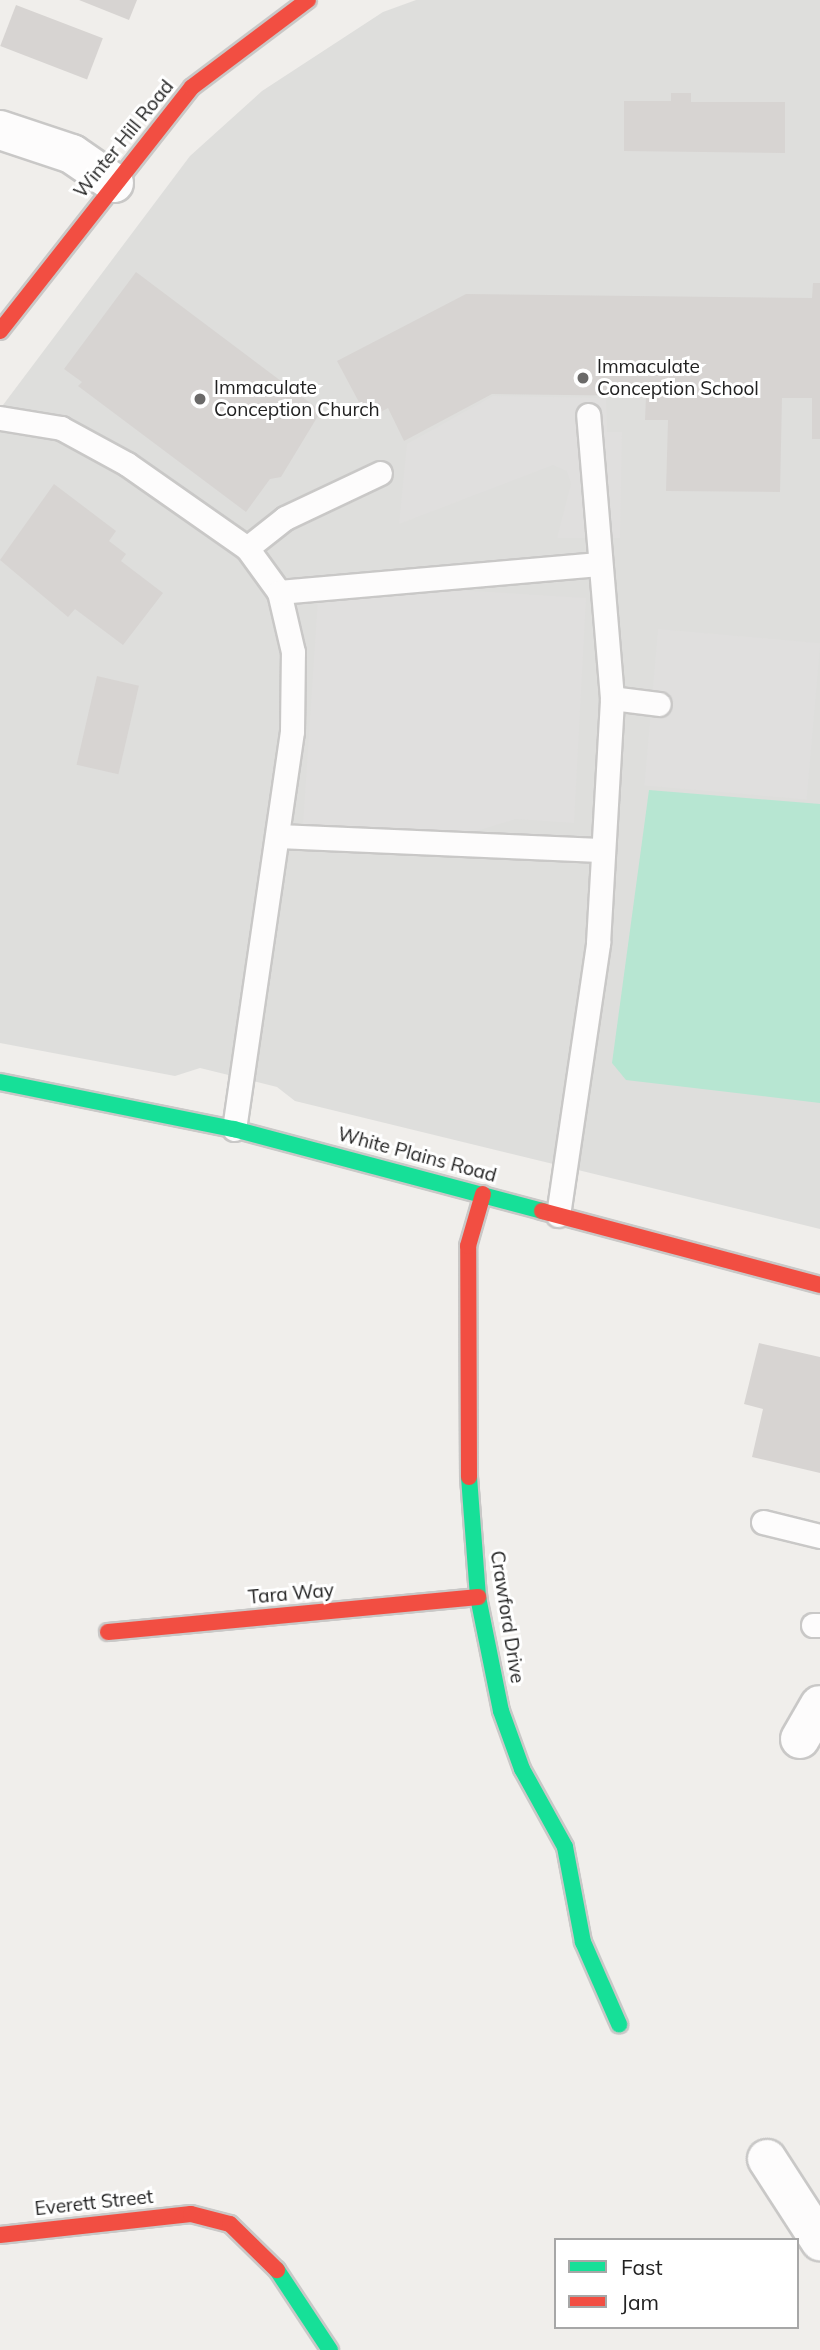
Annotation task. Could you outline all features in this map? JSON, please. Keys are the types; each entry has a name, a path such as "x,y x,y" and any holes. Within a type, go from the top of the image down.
{"street":[{"name":"Winter Hill Road","path":"0,331 192,87 308,0"},
{"path":"0,130 72,154 114,183"},
{"name":"White Plains Road","path":"0,1082 234,1129 820,1285"},
{"name":"Crawford Drive","path":"483,1194 468,1246 464,1406 478,1597 500,1711 522,1769 565,1847 583,1941 619,2024"},
{"name":"Tara Way","path":"108,1632 478,1597"},
{"path":"800,1738 820,1705"},
{"path":"766,2159 820,2241"},
{"name":"Everett Street","path":"0,2235 191,2214 230,2224 251,2240 330,2350"}],"lane":[{"path":"558,1214 598,943 600,850 612,698 596,564 588,415"},
{"path":"0,418 61,428 127,464 247,548 279,592 293,664 292,731 234,1129"},
{"path":"247,548 285,518 380,473"},
{"path":"279,592 596,564"},
{"path":"612,698 659,704"},
{"path":"278,836 600,850"},
{"path":"763,1522 820,1536"}],"shaded area":[{"path":"416,0 820,0 820,1229 295,1101 277,1087 200,1068 175,1076 0,1043 0,409 190,156 262,91 383,12"},
{"path":"493,396 606,398 607,432 622,432 620,538 557,538 571,484 567,471 553,465 399,524 407,444"},
{"path":"425,588 586,598 574,823 516,819 470,833 303,825 318,598"},
{"path":"658,629 820,643 807,800 644,785"}],"green space":[{"path":"649,790 820,804 820,1103 626,1080 612,1063"}],"building":[{"path":"79,0 137,0 129,20"},
{"path":"16,5 103,38 87,79 0,46"},
{"path":"671,93 691,93 691,102 785,102 785,153 624,151 624,101 671,101"},
{"name":"Immaculate Conception Church","path":"136,272 321,411 281,477 270,479 246,512 78,386 82,382 64,369"},
{"name":"Immaculate Conception School","path":"813,283 820,283 820,439 812,439 812,398 782,398 780,492 666,491 668,420 645,420 646,396 492,394 404,441 388,408 368,419 337,361 466,294 812,298"},
{"path":"54,484 116,531 109,541 126,554 121,561 163,593 123,645 75,609 68,617 0,560"},
{"path":"97,676 139,686 118,774 77,765"},
{"path":"759,1343 820,1357 820,1473 752,1457 763,1409 744,1404"}],"traffic: fast":[{"path":"0,1082 234,1129 542,1211"},
{"path":"469,1477 478,1597 501,1711 522,1769 565,1847 583,1942 619,2024"},
{"path":"277,2270 330,2350"}],"traffic: jam":[{"path":"0,331 192,87 308,0"},
{"path":"469,1477 468,1246 483,1194"},
{"path":"542,1211 820,1285"},
{"path":"108,1632 478,1597"},
{"path":"0,2235 191,2214 230,2224 277,2270"}],"place":[{"name":"Immaculate Conception School","path":"583,378"},
{"name":"Immaculate Conception Church","path":"200,399"}]}
